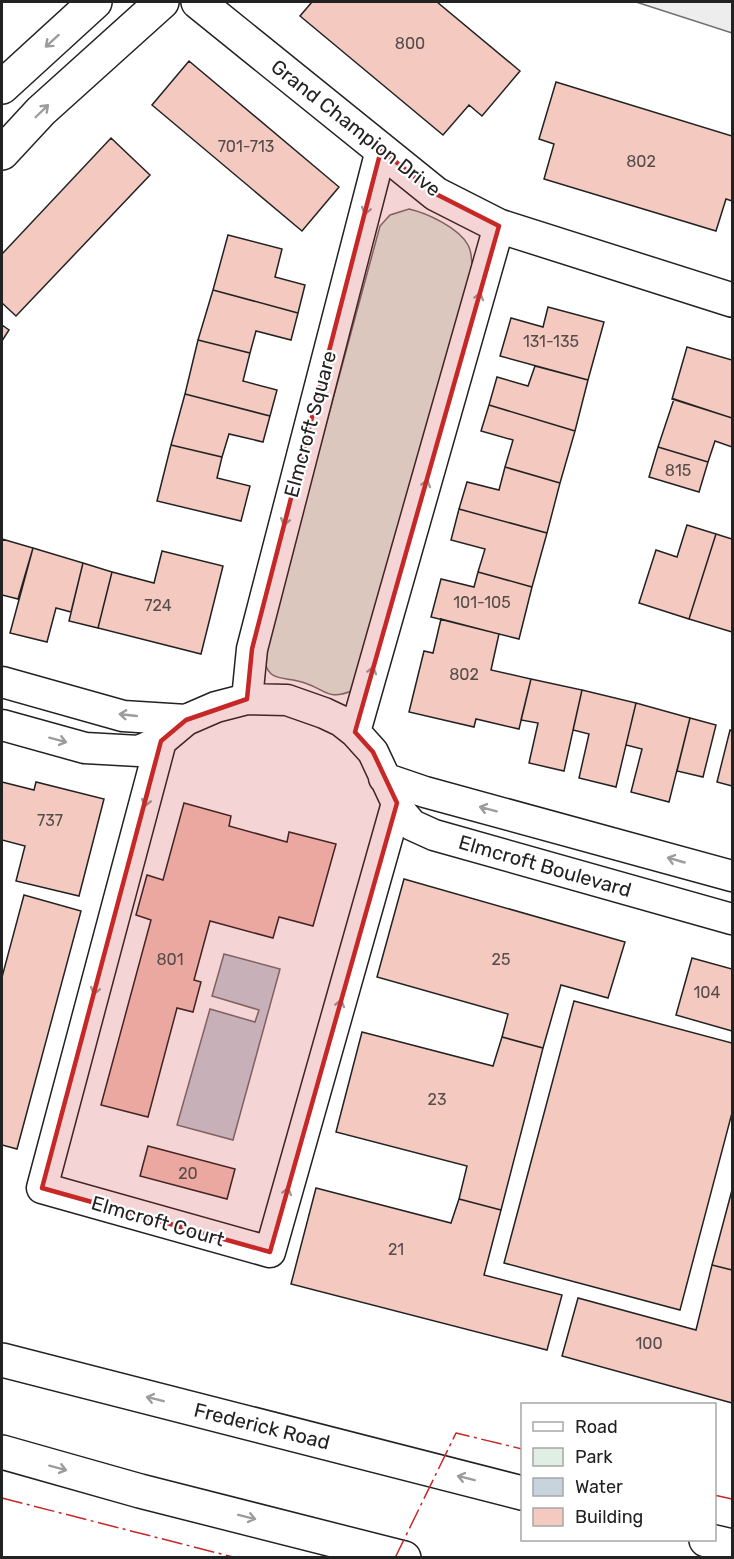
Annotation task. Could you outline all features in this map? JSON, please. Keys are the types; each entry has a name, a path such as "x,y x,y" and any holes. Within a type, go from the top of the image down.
{"main road":[{"path":"2,87 95,2"},
{"path":"2,153 41,111 162,2"},
{"name":"Grand Champion Drive","path":"198,2 436,194 499,226 732,300"},
{"name":"Frederick Road","path":"2,1360 521,1493"},
{"path":"2,1452 140,1491 404,1557"},
{"path":"713,1541 732,1546"}],"street":[{"name":"Elmcroft Square","path":"247,699 252,648 381,150"},
{"path":"355,732 499,226"},
{"name":"Elmcroft Boulevard","path":"2,682 123,716 186,720"},
{"name":"Elmcroft Boulevard","path":"2,725 86,748 139,751 161,741 186,720 216,707 247,699 287,700 341,721 355,732 373,752 401,812 412,825 434,835 732,919"},
{"name":"Elmcroft Court","path":"161,741 42,1188 270,1252 391,790"},
{"name":"Elmcroft Boulevard","path":"391,790 436,795 732,876"}],"highlighted area":[{"path":"381,150 436,194 499,226 355,732 373,752 397,803 270,1252 42,1188 161,741 186,720 247,699 252,649"}],"green space":[{"path":"409,209 425,214 458,233 469,248 472,269 354,690 333,695 305,683 272,674 265,663 264,653 380,226 390,215"}],"shaded area":[{"path":"636,2 732,2 732,33"}],"water":[{"path":"224,954 280,969 233,1140 177,1125 210,1009 255,1022 259,1010 212,996"}],"building":[{"path":"312,2 437,2 520,71 482,116 469,105 443,135 300,16"},
{"path":"189,61 339,187 302,231 152,105"},
{"path":"556,82 732,136 732,201 726,199 716,231 544,179 554,144 539,139"},
{"path":"111,138 150,175 16,316 2,303 2,254"},
{"path":"228,235 282,249 275,277 305,285 298,313 213,290"},
{"path":"213,290 298,313 291,340 256,331 250,353 198,340"},
{"path":"548,307 604,322 588,380 500,356 511,318 543,327"},
{"path":"2,325 9,330 2,341"},
{"path":"198,340 250,353 243,381 277,390 270,416 185,394"},
{"path":"687,347 732,360 732,418 672,399"},
{"path":"535,366 588,380 575,431 489,405 497,377 528,386"},
{"path":"185,394 270,416 263,442 229,434 222,457 171,445"},
{"path":"674,399 732,418 732,447 715,441 708,462 658,447"},
{"path":"489,405 575,431 560,483 505,467 513,440 481,431"},
{"path":"171,445 222,457 217,478 250,486 241,521 157,501"},
{"path":"658,447 708,462 699,492 649,477"},
{"path":"505,467 560,483 547,533 459,509 467,482 499,490"},
{"path":"459,509 547,533 532,587 478,572 485,549 451,540"},
{"path":"687,525 716,534 689,619 639,603 656,550 677,557"},
{"path":"716,534 732,539 732,632 689,619"},
{"path":"2,539 33,548 18,599 2,595"},
{"path":"33,548 83,563 71,612 56,608 47,642 10,633"},
{"path":"162,551 223,566 201,654 98,628 112,572 154,583"},
{"path":"83,563 112,572 98,628 69,621"},
{"path":"478,572 532,587 519,639 431,617 441,579 474,587"},
{"path":"441,619 499,634 491,670 531,679 519,729 476,719 474,727 409,712 424,651 433,653"},
{"path":"531,679 582,690 564,771 529,763 538,723 521,720"},
{"path":"582,690 636,703 616,787 579,778 589,734 573,730"},
{"path":"636,703 690,718 669,802 631,792 642,749 626,745"},
{"path":"690,718 716,725 703,777 677,771"},
{"path":"730,730 732,731 732,786 717,782"},
{"path":"2,782 34,790 36,782 104,799 79,896 16,881 25,846 2,840"},
{"path":"184,803 231,816 229,826 287,842 289,832 336,844 313,926 279,917 273,938 210,921 194,980 201,982 193,1012 177,1008 148,1117 101,1105 151,920 136,915 147,875 163,880"},
{"path":"404,879 625,942 608,998 561,985 543,1048 502,1037 508,1014 377,977"},
{"path":"24,895 81,911 17,1149 2,1145 2,977"},
{"path":"692,958 732,969 732,1031 676,1015"},
{"path":"574,1001 732,1043 732,1113 680,1310 504,1263"},
{"path":"362,1032 493,1066 502,1037 543,1048 501,1210 459,1199 467,1166 336,1132"},
{"path":"148,1146 235,1169 227,1199 140,1176"},
{"path":"316,1188 451,1223 459,1199 501,1210 484,1275 562,1295 547,1350 291,1284"},
{"path":"732,1190 732,1270 712,1265"},
{"path":"712,1265 732,1270 732,1403 562,1356 578,1298 696,1330"}],"power":[{"path":"395,1558 456,1433 521,1449"},
{"path":"716,1495 732,1499"},
{"path":"2,1498 237,1558"}]}
